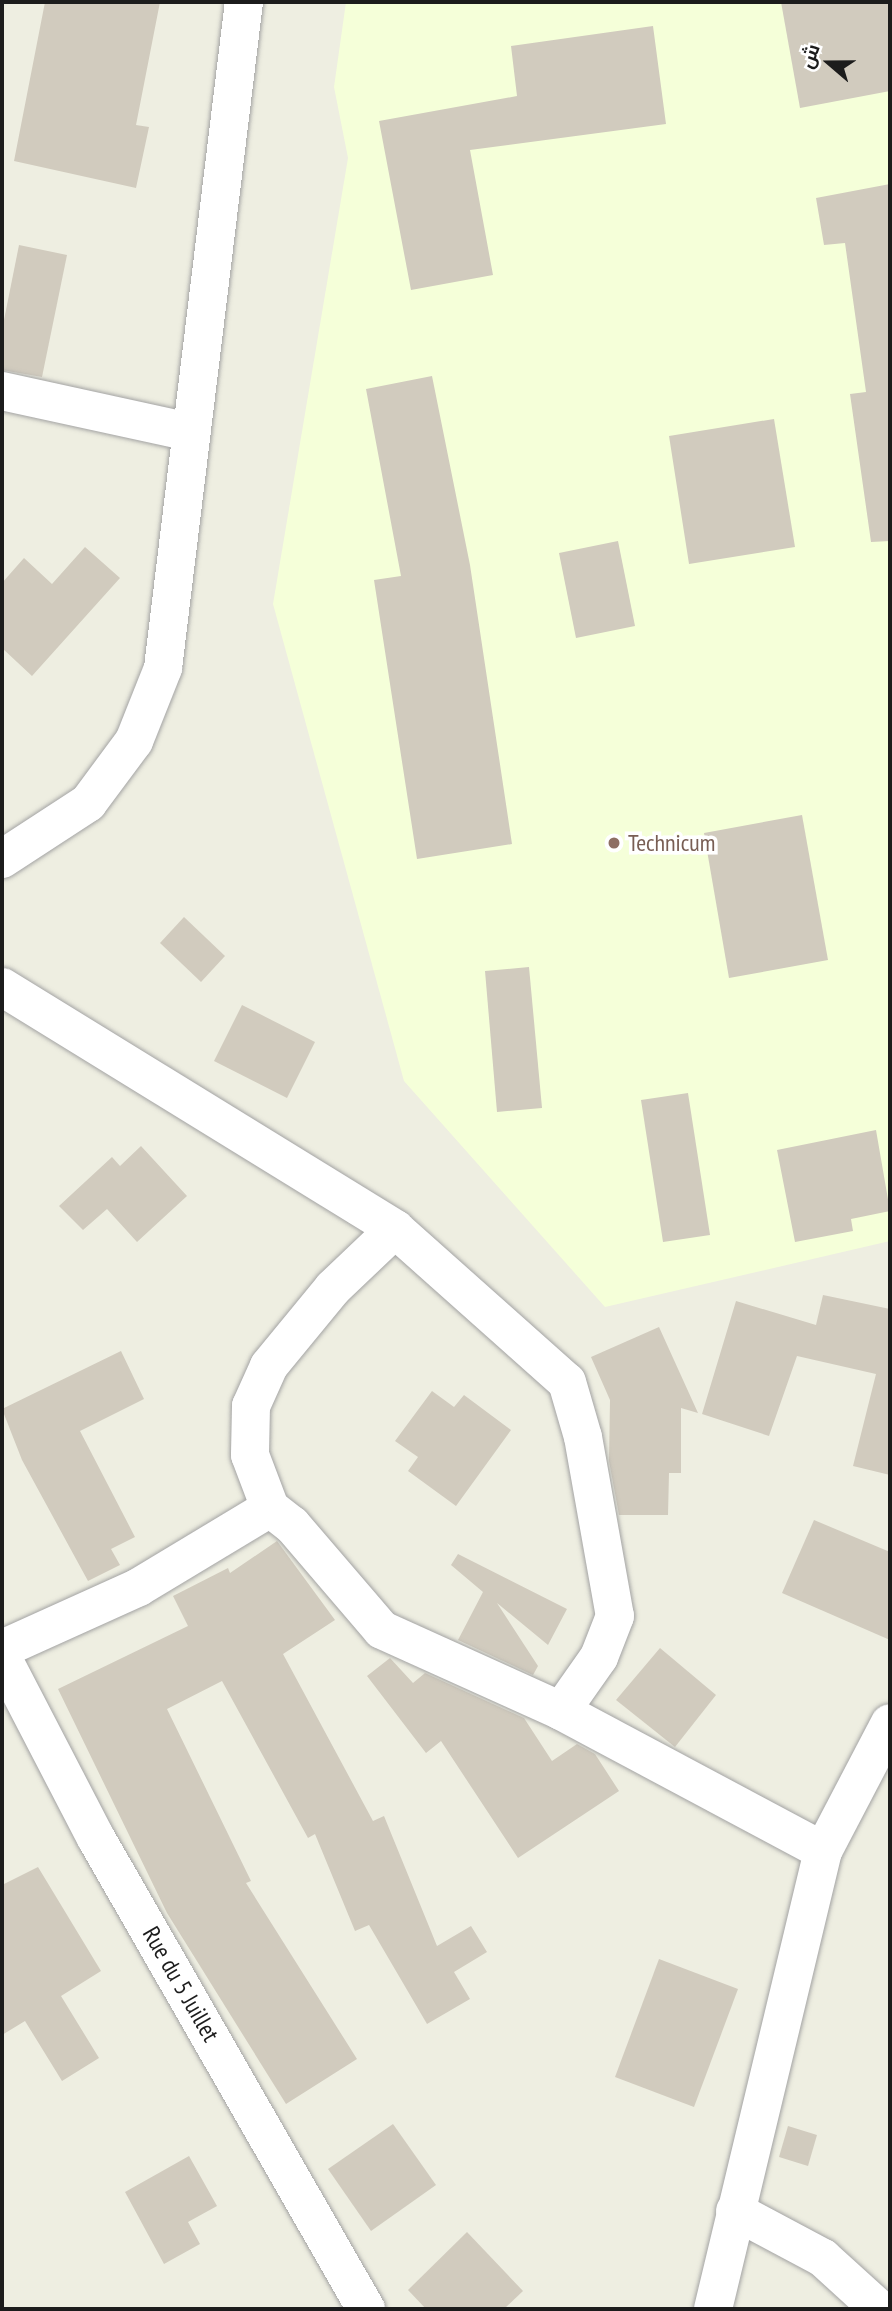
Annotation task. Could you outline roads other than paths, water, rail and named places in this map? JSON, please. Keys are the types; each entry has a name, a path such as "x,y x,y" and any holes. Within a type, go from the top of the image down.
{"street":[{"path":"2,859 88,803 134,741 163,668 244,2"},
{"path":"2,391 190,432"},
{"path":"2,987 395,1229 567,1382 583,1437 615,1616 599,1657 561,1711"},
{"path":"395,1229 332,1288 269,1366 251,1406 250,1455 271,1508 292,1525 382,1630 561,1711 823,1851"},
{"path":"2,1649 139,1587 271,1508"},
{"name":"Rue du 5 Juillet","path":"2,1657 96,1838 366,2309"},
{"path":"713,2309 823,1851 890,1723"},
{"path":"735,2211 823,2258 879,2309"}],"place":[{"name":"Technicum","path":"614,843"}]}
